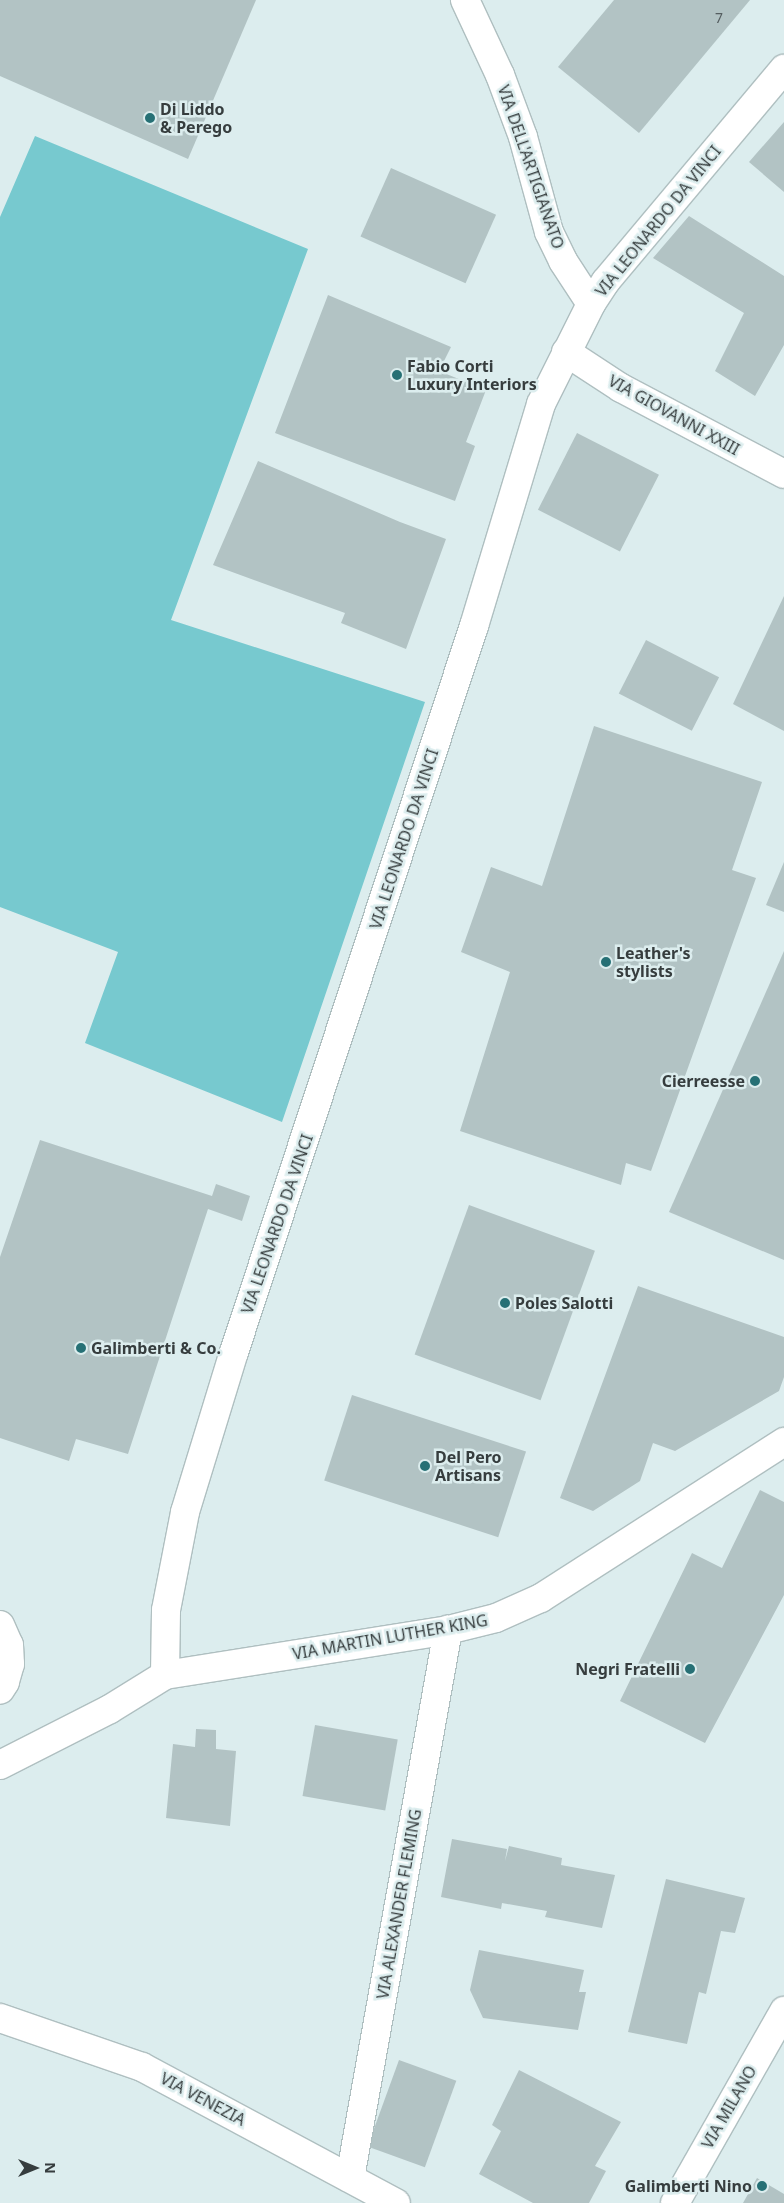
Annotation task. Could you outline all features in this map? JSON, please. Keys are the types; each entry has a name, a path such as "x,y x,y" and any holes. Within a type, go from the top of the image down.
{"street":[{"name":"VIA DELL'ARTIGIANATO","path":"465,0 500,75 523,137 549,232 564,261 591,304"},
{"name":"VIA LEONARDO DA VINCI","path":"165,1675 166,1610 185,1512 234,1352 471,635 540,404 591,304 606,281 784,69"},
{"name":"VIA GIOVANNI XXIII","path":"566,352 621,388 784,474"},
{"name":"VIA MARTIN LUTHER KING","path":"0,1765 110,1709 165,1675 448,1630 496,1618 540,1598 784,1442"},
{"path":"0,1625 9,1645 10,1664 5,1682 0,1690"},
{"name":"VIA ALEXANDER FLEMING","path":"350,2178 448,1630"},
{"name":"VIA MILANO","path":"675,2203 784,2011"},
{"name":"VIA VENEZIA","path":"0,2018 142,2067 396,2203"}],"shaded area":[{"path":"35,136 308,249 171,620 425,702 282,1122 85,1043 118,952 0,907 0,217"}],"building":[{"name":"Di Liddo & Perego","path":"0,0 256,0 188,159 0,76"},
{"path":"614,0 750,0 639,133 558,67"},
{"path":"784,122 784,192 749,162"},
{"path":"391,168 496,215 466,283 360,237"},
{"path":"689,216 784,276 784,345 755,396 715,371 744,313 653,258"},
{"path":"328,295 451,347 439,371 486,390 466,442 475,446 455,501 275,433"},
{"path":"577,433 659,475 620,551 538,510"},
{"path":"258,461 400,522 446,539 406,649 341,623 345,613 213,565"},
{"path":"784,596 784,731 733,704"},
{"path":"646,640 719,677 692,731 619,693"},
{"name":"Leather's stylists","path":"594,726 762,782 732,870 756,878 651,1171 626,1163 621,1185 460,1131 510,972 461,952 491,867 542,886"},
{"path":"784,862 784,912 766,905"},
{"name":"Cierreesse","path":"784,951 784,1260 669,1212"},
{"name":"Galimberti & Co.","path":"40,1140 212,1196 216,1184 250,1196 242,1221 208,1209 128,1454 76,1439 69,1461 0,1438 0,1257"},
{"name":"Poles Salotti","path":"469,1205 595,1251 541,1400 415,1354"},
{"path":"638,1286 784,1337 784,1377 779,1391 675,1451 653,1443 640,1481 593,1511 560,1498"},
{"name":"Del Pero Artisans","path":"352,1395 526,1452 498,1537 324,1481"},
{"name":"Negri Fratelli","path":"760,1490 784,1502 784,1595 705,1743 620,1701 692,1553 722,1568"},
{"path":"315,1725 398,1740 385,1810 302,1796"},
{"path":"196,1729 216,1730 216,1749 236,1751 230,1826 166,1818 173,1744 195,1747"},
{"path":"452,1839 507,1849 505,1861 509,1846 562,1858 561,1865 615,1875 602,1928 545,1917 547,1911 502,1903 501,1909 441,1897"},
{"path":"666,1879 745,1898 735,1933 721,1931 706,1994 699,1992 687,2044 628,2032"},
{"path":"479,1950 584,1970 579,1992 586,1992 578,2030 483,2018 470,1990"},
{"path":"399,2060 456,2081 425,2167 368,2146"},
{"path":"519,2070 621,2122 595,2166 606,2171 589,2203 533,2203 479,2174 501,2131 492,2125"},
{"name":"Galimberti Nino","path":"757,2178 784,2194 784,2203 743,2203"}],"place":[{"name":"Di Liddo & Perego","path":"150,118"},
{"name":"Fabio Corti Luxury Interiors","path":"397,375"},
{"name":"Leather's stylists","path":"606,962"},
{"name":"Cierreesse","path":"755,1081"},
{"name":"Poles Salotti","path":"505,1303"},
{"name":"Galimberti & Co.","path":"81,1348"},
{"name":"Del Pero Artisans","path":"425,1466"},
{"name":"Negri Fratelli","path":"690,1669"},
{"name":"Galimberti Nino","path":"762,2186"}]}
